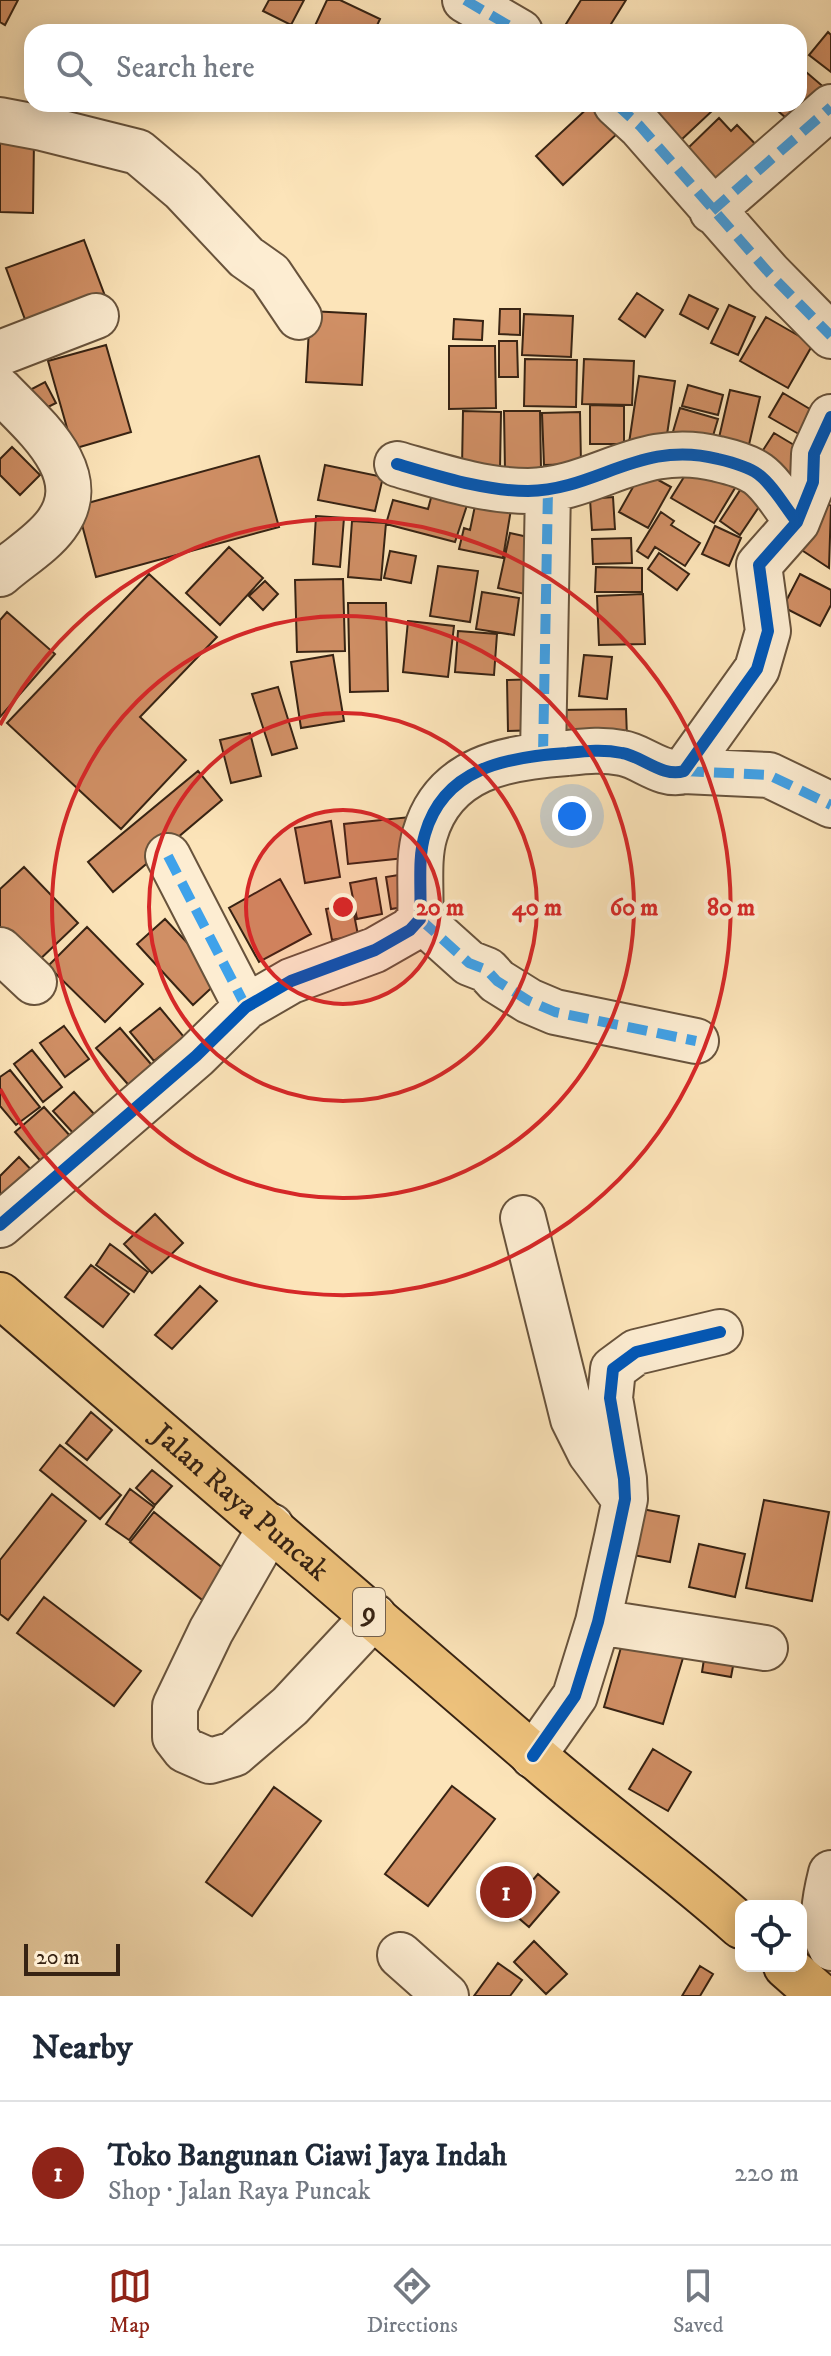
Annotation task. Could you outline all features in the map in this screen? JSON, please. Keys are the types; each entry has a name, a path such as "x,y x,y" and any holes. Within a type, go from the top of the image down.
{"highway":[{"name":"Jalan Raya Puncak","path":"0,1295 271,1526 533,1756 735,1921"},
{"path":"793,1972 820,1996"}],"street":[{"path":"465,0 506,24"},
{"path":"712,211 831,107"},
{"path":"625,112 769,273 831,336"},
{"path":"0,120 138,152 183,190 246,257 270,274 299,317"},
{"path":"0,353 96,316"},
{"path":"0,390 58,455 69,487 63,515 55,526 0,574"},
{"path":"684,771 757,669 768,631 768,618 757,569 761,560 797,522 813,482 814,454 831,417"},
{"path":"397,464 500,489 529,491 548,489 640,459 663,455 707,456 759,474 797,522"},
{"path":"543,754 548,489"},
{"path":"0,1225 196,1056 246,1007 291,981 375,950 410,930 420,919 421,849 426,830 440,799 470,774 494,764 543,754 612,751 628,754 671,773 769,775 831,805"},
{"path":"168,856 246,1007"},
{"path":"420,919 469,963 487,970 497,981 529,1001 555,1012 696,1041"},
{"path":"0,950 34,982"},
{"path":"523,1218 573,1419 590,1453 625,1499"},
{"path":"533,1756 575,1696 598,1622 625,1499 610,1398 613,1369 636,1352 720,1332"},
{"path":"271,1526 211,1631 175,1706 175,1737 185,1750 210,1761 234,1754 290,1706 374,1616"},
{"path":"598,1622 765,1648"},
{"path":"831,1873 824,1920 824,1934 831,1948"},
{"path":"400,1955 446,1996"}],"building":[{"path":"0,0 18,0 5,25 0,22"},
{"path":"269,0 304,0 292,24 263,11"},
{"path":"327,0 340,0 380,19 378,24 316,24"},
{"path":"581,0 626,0 611,24 566,24"},
{"path":"828,32 831,35 831,72 809,55"},
{"path":"807,73 826,89 807,110"},
{"path":"583,112 604,112 621,130 563,185 536,156"},
{"path":"653,112 711,112 680,141"},
{"path":"779,112 806,112 794,125"},
{"path":"719,118 731,131 737,125 762,151 724,188 687,149"},
{"path":"0,139 34,140 33,213 0,212"},
{"path":"84,240 108,304 30,333 6,268"},
{"path":"637,293 663,310 645,337 619,319"},
{"path":"689,295 718,309 708,329 680,314"},
{"path":"729,305 755,317 738,355 711,343"},
{"path":"500,309 520,309 520,335 499,334"},
{"path":"310,311 366,314 362,385 306,382"},
{"path":"524,314 573,316 571,357 522,355"},
{"path":"766,317 813,344 788,388 740,361"},
{"path":"454,319 483,321 482,340 453,339"},
{"path":"499,341 517,341 518,377 499,377"},
{"path":"106,345 131,432 73,449 48,361"},
{"path":"449,346 495,346 496,408 449,409"},
{"path":"525,359 577,360 576,407 524,406"},
{"path":"584,359 634,361 632,405 582,404"},
{"path":"639,376 675,381 665,448 629,443"},
{"path":"45,382 56,403 38,412 28,391"},
{"path":"688,385 723,395 718,415 682,406"},
{"path":"730,390 760,397 745,462 715,455"},
{"path":"783,393 825,418 811,441 769,417"},
{"path":"590,405 624,406 624,444 590,444"},
{"path":"680,408 718,419 710,446 672,435"},
{"path":"463,411 501,412 500,469 462,468"},
{"path":"504,411 540,411 541,469 505,470"},
{"path":"580,412 581,464 544,465 542,413"},
{"path":"774,433 809,454 793,480 758,458"},
{"path":"12,447 40,475 20,495 0,475 0,459"},
{"path":"259,456 279,527 96,577 77,506"},
{"path":"692,464 735,488 714,523 671,498"},
{"path":"325,465 383,477 375,511 318,500"},
{"path":"642,471 671,487 648,528 619,512"},
{"path":"748,478 769,492 740,535 720,521"},
{"path":"435,483 471,493 455,542 386,524 393,500 428,509"},
{"path":"477,496 512,503 503,558 459,549 464,528 470,530"},
{"path":"613,497 615,529 592,530 590,499"},
{"path":"826,503 831,506 829,568 797,547"},
{"path":"661,512 674,521 671,525 700,543 685,566 655,547 648,558 637,551"},
{"path":"316,516 344,518 340,567 313,564"},
{"path":"352,521 386,523 381,580 348,577"},
{"path":"715,526 741,538 729,566 702,554"},
{"path":"510,533 546,541 534,596 498,588"},
{"path":"631,538 632,563 593,564 592,539"},
{"path":"229,547 263,578 220,625 186,593"},
{"path":"390,551 416,556 411,583 384,578"},
{"path":"659,553 689,574 677,590 648,569"},
{"path":"438,566 478,571 470,622 430,616"},
{"path":"596,567 642,568 642,592 595,592"},
{"path":"149,574 217,637 140,717 186,760 121,829 7,723"},
{"path":"800,574 831,590 831,605 820,626 783,607"},
{"path":"343,579 345,651 297,652 295,580"},
{"path":"265,581 278,594 263,610 249,596"},
{"path":"482,592 519,598 514,635 476,629"},
{"path":"643,594 645,644 599,645 597,596"},
{"path":"348,603 386,603 388,691 350,692"},
{"path":"7,612 55,654 0,717 0,620"},
{"path":"408,621 454,626 448,677 403,672"},
{"path":"458,631 497,634 494,675 455,672"},
{"path":"333,655 344,721 301,728 291,662"},
{"path":"584,655 612,657 607,699 579,696"},
{"path":"539,679 540,730 508,731 507,680"},
{"path":"278,687 297,748 272,755 252,694"},
{"path":"626,709 627,738 560,740 559,710"},
{"path":"250,733 261,776 231,783 220,740"},
{"path":"198,771 222,800 113,892 88,862"},
{"path":"410,817 414,857 348,864 344,824"},
{"path":"331,821 340,877 305,883 295,828"},
{"path":"24,867 78,923 35,964 0,928 0,889"},
{"path":"411,873 416,905 391,909 386,877"},
{"path":"376,878 382,914 357,919 350,883"},
{"path":"280,879 311,934 259,962 229,908"},
{"path":"352,904 358,935 332,940 326,909"},
{"path":"165,919 221,979 193,1005 137,944"},
{"path":"87,927 143,984 105,1022 48,966"},
{"path":"160,1008 184,1037 154,1061 130,1032"},
{"path":"64,1026 89,1059 65,1077 40,1043"},
{"path":"120,1028 156,1070 133,1090 96,1048"},
{"path":"32,1050 62,1087 43,1102 14,1064"},
{"path":"10,1070 40,1107 16,1125 0,1106 0,1077"},
{"path":"74,1092 105,1126 84,1145 53,1111"},
{"path":"44,1107 81,1148 52,1174 15,1132"},
{"path":"19,1157 40,1179 0,1199 0,1176"},
{"path":"155,1214 183,1243 152,1273 124,1244"},
{"path":"110,1244 148,1272 134,1292 96,1265"},
{"path":"91,1265 129,1294 103,1327 65,1297"},
{"path":"200,1286 217,1301 172,1349 155,1335"},
{"path":"91,1412 112,1430 87,1460 66,1443"},
{"path":"60,1445 121,1495 100,1519 40,1470"},
{"path":"152,1470 172,1486 155,1505 136,1488"},
{"path":"130,1489 154,1507 129,1540 106,1524"},
{"path":"52,1494 86,1521 8,1620 0,1614 0,1560"},
{"path":"764,1500 829,1512 812,1601 746,1588"},
{"path":"637,1508 679,1516 670,1562 628,1554"},
{"path":"154,1512 230,1574 206,1603 130,1542"},
{"path":"699,1544 745,1554 735,1597 689,1587"},
{"path":"44,1597 141,1671 114,1706 17,1633"},
{"path":"626,1630 686,1648 663,1724 604,1707"},
{"path":"707,1640 737,1645 731,1677 702,1672"},
{"path":"653,1749 691,1772 668,1811 629,1789"},
{"path":"452,1786 495,1819 428,1906 385,1874"},
{"path":"274,1787 321,1821 252,1916 206,1882"},
{"path":"538,1874 559,1892 529,1927 508,1909"},
{"path":"534,1941 567,1974 546,1994 514,1962"},
{"path":"498,1963 522,1980 510,1996 474,1996"},
{"path":"700,1966 713,1974 700,1996 682,1996"}],"marked path":[{"path":"465,0 506,24"},
{"path":"712,211 831,107"},
{"path":"625,112 769,273 831,336"},
{"path":"543,754 548,489"},
{"path":"684,771 769,775 831,805"},
{"path":"168,856 246,1007"},
{"path":"420,919 469,963 487,970 497,981 529,1001 555,1012 696,1041"}],"cycle path":[{"path":"0,1225 196,1056 246,1007 291,981 375,950 410,930 420,919 420,865 425,834 434,812 462,780 480,770 522,758 594,751 630,755 668,772 684,771 757,669 768,631 759,565 797,522 813,482 814,454 831,417"},
{"path":"397,464 478,486 528,491 576,483 642,460 666,455 691,455 728,461 754,471 769,484 797,522"},
{"path":"533,1756 575,1696 598,1622 625,1499 610,1398 613,1369 636,1352 720,1332"}],"place":[{"name":"Toko Bangunan Ciawi Jaya Indah","path":"506,1892"}]}
